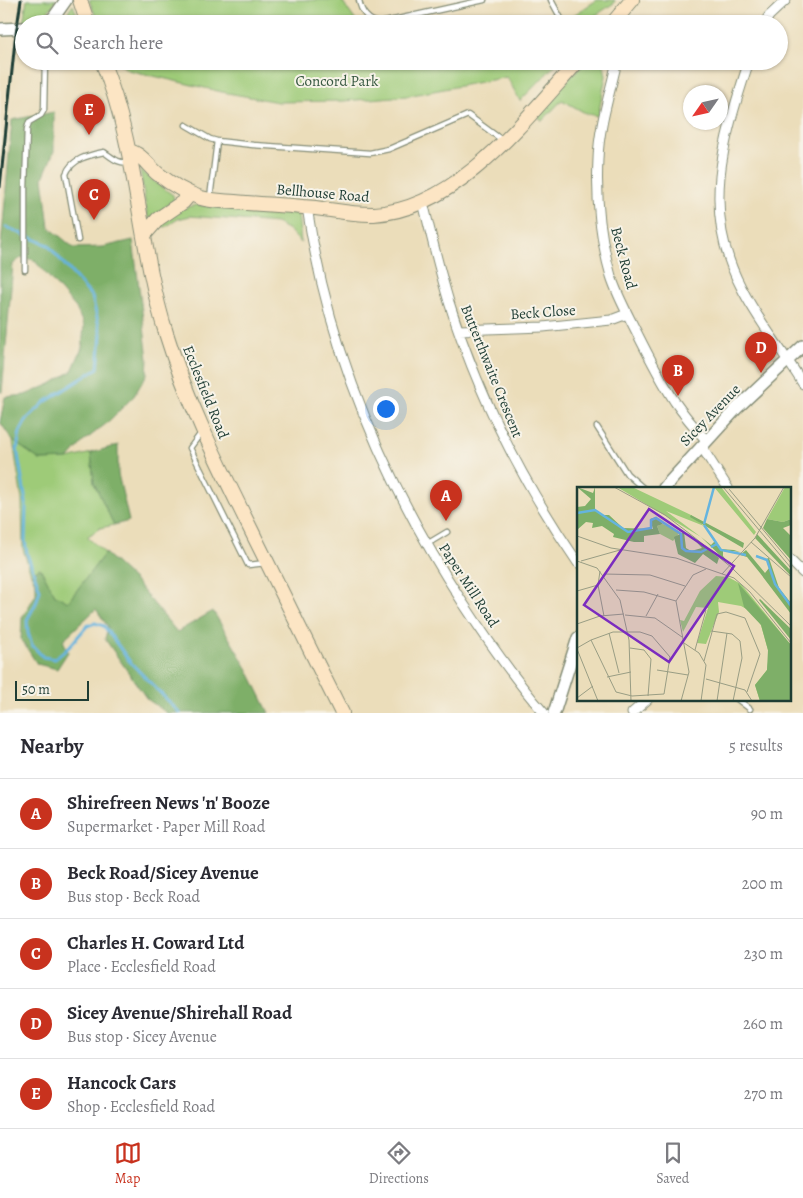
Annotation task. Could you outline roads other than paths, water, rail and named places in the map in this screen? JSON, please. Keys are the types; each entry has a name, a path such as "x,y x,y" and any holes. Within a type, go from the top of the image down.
{"main road":[{"path":"80,0 85,15"},
{"path":"620,15 632,0"},
{"name":"Ecclesfield Road","path":"105,70 123,123 144,235 165,331 177,368 203,430 342,713"},
{"name":"Bellhouse Road","path":"130,157 140,155 158,173 190,194 210,200 374,214 391,212 423,202 476,167 504,141 570,70"},
{"path":"144,235 158,220 183,202 190,194"}],"street":[{"path":"55,15 66,0"},
{"path":"770,15 786,0"},
{"path":"0,30 15,29"},
{"name":"Beck Road","path":"615,70 598,157 597,189 600,223 606,255 612,277 628,314 673,399 703,443 727,487"},
{"path":"746,70 732,113 721,162 719,206 722,228 726,250 741,287 803,384"},
{"name":"Butterthwaite Crescent","path":"423,202 446,294 480,387 507,446 544,512 577,562"},
{"name":"Paper Mill Road","path":"307,207 312,245 323,292 346,369 379,452 427,544 482,632 544,713"},
{"name":"Beck Close","path":"459,330 543,327 611,320 628,314"},
{"name":"Sicey Avenue","path":"665,487 736,409 803,346"},
{"path":"790,560 803,573"},
{"path":"554,713 577,641"},
{"path":"635,712 647,700"}],"lane":[{"path":"359,0 366,15"},
{"path":"419,15 484,0"},
{"path":"551,0 559,15"},
{"path":"25,270 27,129 29,122 42,115 44,110 45,70"},
{"path":"186,126 217,141 380,152 468,115 504,141"},
{"path":"210,200 217,141"},
{"path":"78,240 66,174 68,168 87,156 104,152 123,164 130,157"},
{"path":"597,427 627,474 643,487"},
{"path":"203,430 190,448 248,565 267,563"},
{"path":"427,544 448,532"},
{"path":"738,700 750,709"}],"waterway":[{"path":"6,227 48,245 92,297 101,334 98,368 45,402 27,419 20,432 17,449 26,502 25,541 27,554 40,590 27,620 28,633 32,645 43,657 55,659 69,647 87,626 95,623 104,626 130,662 180,713"}],"railway":[{"path":"19,15 21,0"},
{"path":"0,187 15,41"}],"place":[{"name":"Hancock Cars","path":"89,135"},
{"name":"Charles H. Coward Ltd","path":"94,220"},
{"name":"Sicey Avenue/Shirehall Road","path":"761,373"},
{"name":"Beck Road/Sicey Avenue","path":"678,396"},
{"name":"Shirefreen News 'n' Booze","path":"446,521"}],"park label":[{"name":"Concord Park","path":"337,81"}]}
